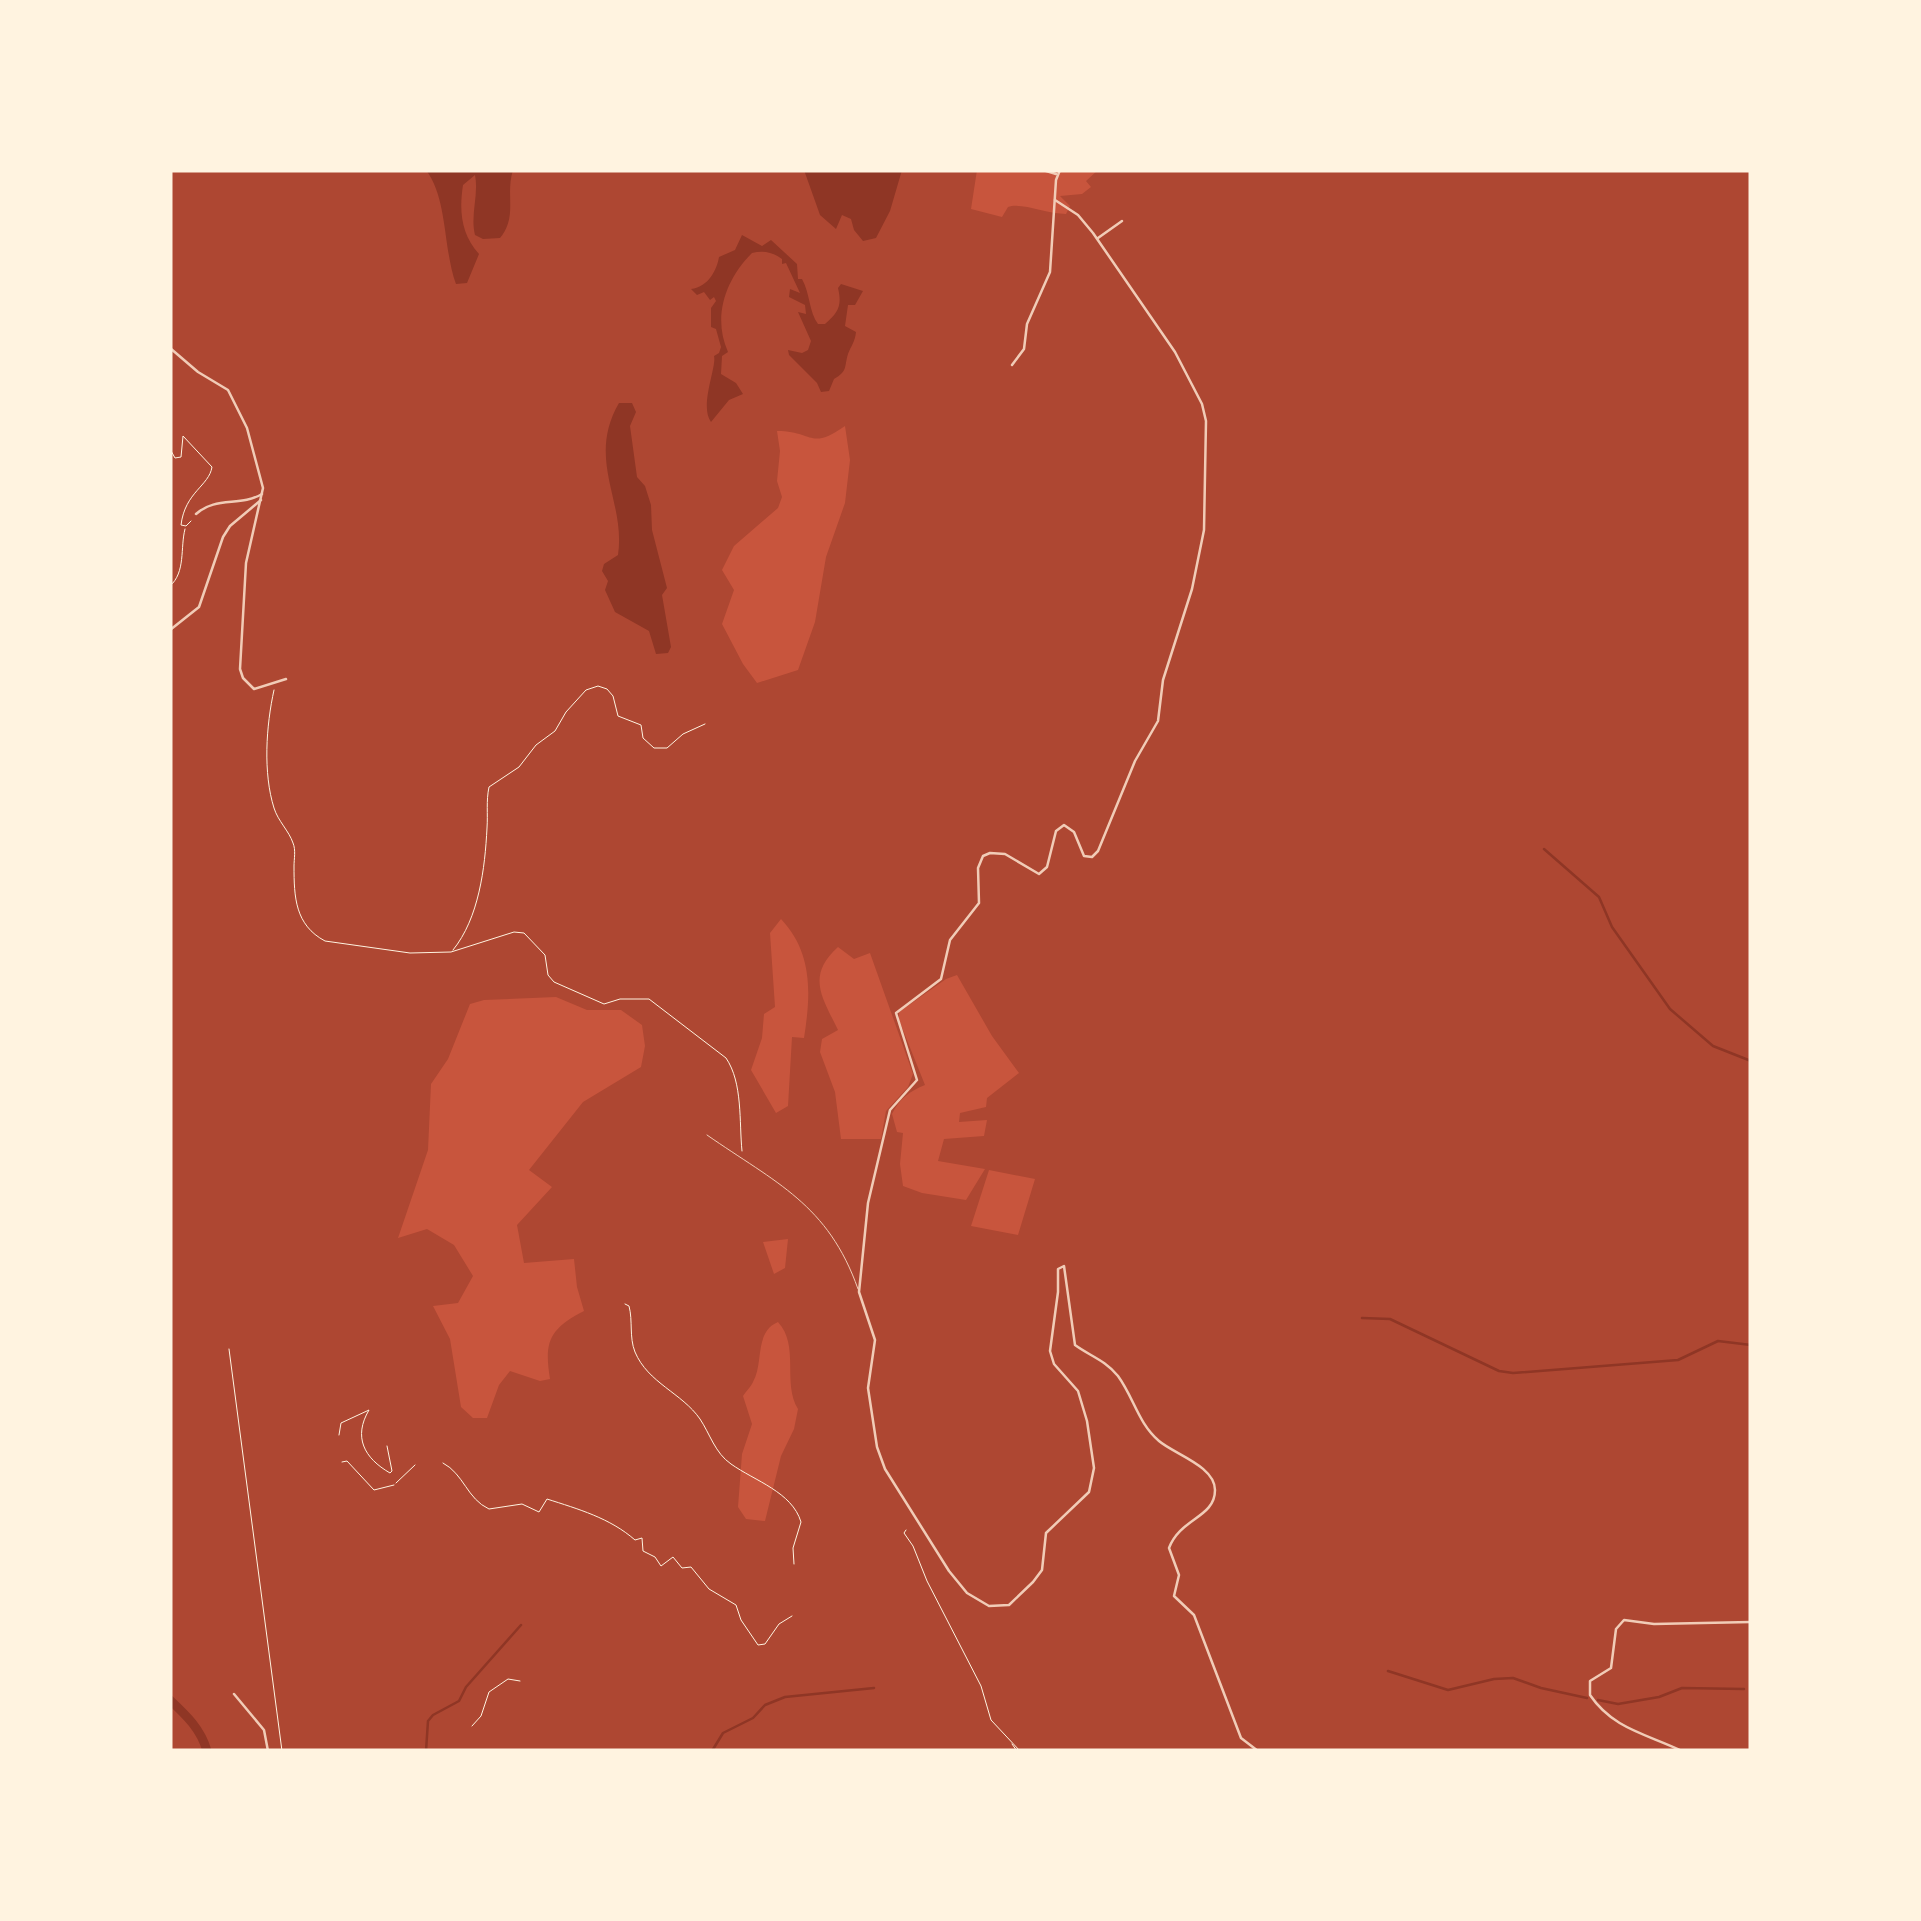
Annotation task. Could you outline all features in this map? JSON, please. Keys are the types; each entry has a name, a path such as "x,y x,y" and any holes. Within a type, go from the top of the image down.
{"street":[{"path":"1012,365 1024,350 1027,324 1050,272 1059,172 1044,170"},
{"path":"1055,200 1078,215 1097,239 1176,352 1204,412 1204,530 1192,588 1164,680 1158,721 1134,760 1098,852 1092,857 1084,856 1074,832 1064,825 1056,830 1047,867 1039,874 1006,854 983,856 978,868 979,903 950,940 941,978 896,1013 917,1080 890,1110 868,1203 859,1292 875,1340 868,1388 877,1448 885,1469 940,1559 966,1593 980,1602 999,1608 1022,1596 1042,1570 1046,1533 1088,1492 1094,1468 1078,1391 1054,1364 1050,1350 1058,1292 1056,1274 1064,1266 1075,1345 1096,1356 1118,1377 1142,1424 1161,1444 1202,1470 1213,1482 1215,1493 1210,1506 1181,1527 1171,1543 1170,1556 1179,1575 1174,1596 1194,1615 1241,1738 1258,1751"},
{"path":"1097,239 1122,221"},
{"path":"170,348 198,372 228,390 247,428 263,496 246,563 240,670 254,689 286,679"},
{"path":"196,514 216,502 248,502 263,496"},
{"path":"170,630 199,607 230,526 263,496"},
{"path":"1682,1751 1632,1732 1602,1710 1590,1695 1590,1680 1612,1668 1616,1629 1628,1619 1654,1624 1751,1622"},
{"path":"234,1694 264,1730 268,1751"}],"lane":[{"path":"707,1134 810,1207 841,1250 859,1292"}],"path":[{"path":"170,449 179,459 183,436 212,467 210,477 186,501 180,521 186,526"},
{"path":"170,586 176,582 181,568 186,526 196,514"},
{"path":"276,683 269,716 271,794 275,811 295,848 294,894 304,926 325,941 410,953 451,952 514,932 524,933 545,955 548,976 554,982 604,1004 620,999 648,999 731,1064 743,1160"},
{"path":"451,952 466,935 474,913 487,835 489,787 519,768 536,745 555,731 586,690 598,686 607,690 613,696 618,716 641,725 643,738 654,748 667,748 683,734 705,724"},
{"path":"625,1304 631,1314 634,1349 655,1380 685,1402 716,1448 732,1464 762,1480 792,1504 801,1522 792,1548 794,1564"},
{"path":"229,1349 282,1751"},
{"path":"339,1435 341,1423 369,1410 361,1424 361,1444 372,1460 391,1472"},
{"path":"387,1446 389,1480 394,1485"},
{"path":"342,1462 347,1461 374,1490 394,1485 416,1464"},
{"path":"443,1463 461,1478 474,1500 488,1509 522,1504 539,1512 547,1499 611,1524 635,1540 643,1539 642,1550 655,1556 661,1566 672,1557 682,1568 691,1567 709,1589 736,1605 740,1620 758,1645 765,1644 779,1624 792,1616"},
{"path":"567,1499 570,1505"},
{"path":"906,1530 926,1581 981,1686 991,1720 1018,1751"},
{"path":"472,1726 482,1716 489,1692 508,1680 520,1682"}],"shaded area":[{"path":"170,170 977,170 971,209 1002,217 1013,206 1066,214 1070,206 1060,196 1082,194 1091,187 1086,181 1098,170 1751,170 1751,1751 170,1751","holes":["845,426 850,460 845,503 826,557 815,622 798,670 757,683 722,624 734,590 722,570 734,546 778,508 782,497 777,481 777,431 824,437","781,919 804,960 808,1006 804,1038 792,1037 788,1106 776,1113 751,1070 762,1038 764,1014 775,1007 770,933","838,947 854,959 870,953 913,1074 908,1087 886,1111 881,1139 841,1139 835,1092 820,1052 822,1039 838,1030 820,987 822,968","957,975 992,1036 1019,1073 987,1098 986,1107 960,1113 959,1122 987,1120 984,1136 944,1139 938,1161 985,1169 966,1200 903,1186 903,1133 897,1132 892,1114 906,1096 925,1085 899,1012","556,997 587,1010 621,1010 642,1025 645,1046 641,1067 583,1102 529,1170 552,1187 517,1225 524,1263 574,1259 584,1311 563,1324 552,1338 548,1355 550,1379 540,1381 510,1371 499,1385 487,1418 473,1418 461,1407 450,1339 433,1306 458,1303 473,1276 454,1245 427,1229 398,1238 428,1150 431,1084 448,1059 470,1004","989,1170 1035,1179 1018,1235 971,1226","788,1239 785,1268 774,1274 763,1242","778,1322 785,1332 791,1388 798,1409 794,1429 781,1456 765,1521 746,1519 738,1507 742,1454 752,1424 743,1396 756,1374 766,1333"]},
{"path":"426,170 513,170 510,213 500,238 483,239 475,235 475,175 463,185 463,222 479,254 467,283 456,284 442,210"},
{"path":"804,170 902,170 890,211 876,238 863,241 851,219 842,215 836,229 820,215"},
{"path":"742,235 762,246 771,240 797,264 798,279 805,284 818,324 825,324 836,312 841,284 863,291 855,305 848,305 845,326 856,332 845,368 829,391 821,392 789,355 788,350 808,350 811,341 798,312 806,314 805,305 789,297 790,289 800,293 786,263 782,264 782,259 771,253 752,253 729,286 721,325 728,352 722,356 721,374 736,383 743,394 729,400 711,422 707,397 714,356 721,347 716,329 711,327 711,308 716,301 691,289 707,281 719,257 735,250"},
{"path":"619,403 632,403 636,412 630,426 637,477 645,486 651,505 652,530 667,588 662,595 671,647 668,653 656,654 649,631 615,612 605,590 608,581 602,571 604,564 618,555 617,516 606,443"}],"waterway":[{"path":"1544,849 1599,897 1612,927 1670,1009 1713,1046 1751,1061"},
{"path":"1362,1318 1390,1319 1499,1371 1513,1373 1678,1360 1718,1341 1751,1345"},
{"path":"426,1751 428,1721 459,1701 466,1687 521,1625"},
{"path":"1388,1671 1448,1690 1513,1678 1587,1698"},
{"path":"712,1751 723,1733 753,1718 765,1705 785,1697 874,1688"},
{"path":"1598,1700 1618,1704 1659,1697 1682,1688 1744,1689"},
{"path":"170,1700 197,1729 207,1751"}]}
